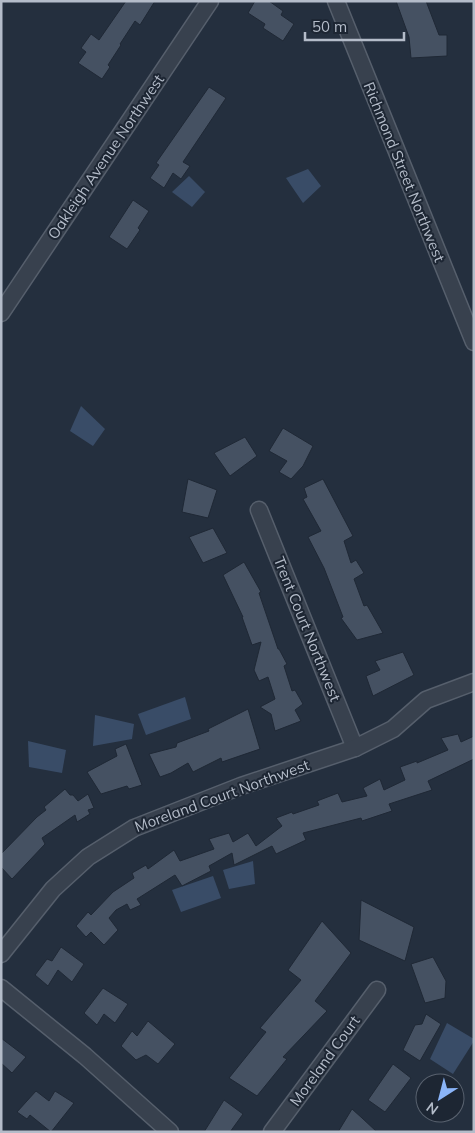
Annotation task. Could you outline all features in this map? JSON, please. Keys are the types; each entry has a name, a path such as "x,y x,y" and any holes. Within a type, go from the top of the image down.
{"street":[{"name":"Oakleigh Avenue Northwest","path":"1,314 210,1"},
{"name":"Richmond Street Northwest","path":"336,1 474,342"},
{"name":"Trent Court Northwest","path":"259,510 355,748"},
{"name":"Moreland Court Northwest","path":"1,954 52,889 88,857 134,828 241,786 355,748 393,729 426,700 474,682"},
{"path":"1,988 85,1056 170,1132"},
{"name":"Moreland Court","path":"272,1132 377,990"}],"water":[{"path":"308,169 321,186 303,203 286,178"},
{"path":"189,176 205,192 192,207 172,192"},
{"path":"81,406 105,429 93,446 70,431"},
{"path":"185,697 191,719 146,735 138,714"},
{"path":"95,715 134,724 132,739 93,746"},
{"path":"28,741 66,750 62,773 29,767"},
{"path":"253,861 255,884 229,889 223,870"},
{"path":"213,876 221,898 181,912 172,890"},
{"path":"447,1023 474,1039 454,1073 430,1059"}],"building":[{"path":"126,1 155,1 140,25 135,21 108,65 110,67 102,79 78,63 86,52 81,48 91,34 99,40"},
{"path":"255,1 269,1 283,11 281,15 294,24 283,41 263,28 265,24 248,13"},
{"path":"396,1 426,1 439,35 447,35 447,56 411,58 409,37"},
{"path":"209,87 226,98 183,162 190,166 181,179 173,173 164,188 150,178 159,165 156,163"},
{"path":"133,200 149,211 138,228 140,230 127,249 109,237"},
{"path":"283,428 313,446 303,466 291,479 279,472 287,461 269,451"},
{"path":"245,437 257,456 230,476 214,453"},
{"path":"188,479 217,490 208,518 182,512"},
{"path":"323,479 353,536 344,541 351,563 356,560 364,573 354,579 364,606 367,605 383,633 357,640 341,618 343,617 324,568 308,537 321,531 303,499 307,497 304,488"},
{"path":"213,528 227,553 203,563 189,537"},
{"path":"244,562 261,592 259,593 278,649 287,664 284,666 292,691 295,690 303,704 295,710 301,721 275,731 271,714 260,707 275,699 268,677 259,681 254,670 261,642 252,645 243,617 223,575"},
{"path":"403,652 414,675 373,696 366,676 380,670 375,661"},
{"path":"248,709 260,749 222,762 221,758 193,772 188,763 160,777 149,754 176,747 177,743 209,731 208,729"},
{"path":"458,734 461,742 474,736 474,759 428,781 432,790 389,804 392,811 362,821 361,818 303,833 306,840 276,854 272,846 234,865 232,853 209,866 211,871 182,886 175,875 137,899 141,905 130,910 127,904 116,910 109,918 118,930 104,945 91,932 86,937 76,926 88,912 91,915 113,892 134,878 132,873 146,865 148,869 174,850 180,861 214,849 209,839 229,833 233,842 248,833 256,846 282,826 276,818 319,805 317,801 338,793 342,802 367,796 363,788 380,779 384,790 405,780 400,767 417,761 417,763 448,750 441,738"},
{"path":"126,744 142,785 129,789 127,786 101,794 87,772 117,756 115,749"},
{"path":"65,789 78,801 88,794 94,808 88,810 90,814 77,822 75,815 42,838 45,844 12,879 1,867 1,854 46,810 44,807"},
{"path":"361,900 414,927 405,961 359,940"},
{"path":"322,921 351,953 315,1001 327,1011 283,1057 287,1059 257,1096 229,1078 266,1032 260,1028 301,980 288,970"},
{"path":"61,947 84,964 72,982 58,970 48,986 35,975 47,959 52,961"},
{"path":"433,957 446,981 445,998 425,1003 411,964"},
{"path":"103,988 128,1004 115,1023 104,1014 97,1025 84,1013"},
{"path":"426,1014 441,1024 420,1061 403,1050 415,1025 422,1024"},
{"path":"148,1021 175,1044 158,1064 146,1055 136,1060 121,1046 132,1031 137,1036"},
{"path":"1,1038 26,1057 12,1073 1,1063"},
{"path":"393,1064 411,1078 385,1112 368,1100"},
{"path":"36,1091 49,1101 55,1091 74,1103 51,1132 30,1115 27,1119 17,1112"},
{"path":"224,1100 243,1114 230,1132 204,1132"},
{"path":"352,1109 362,1118 377,1132 338,1132"}]}
